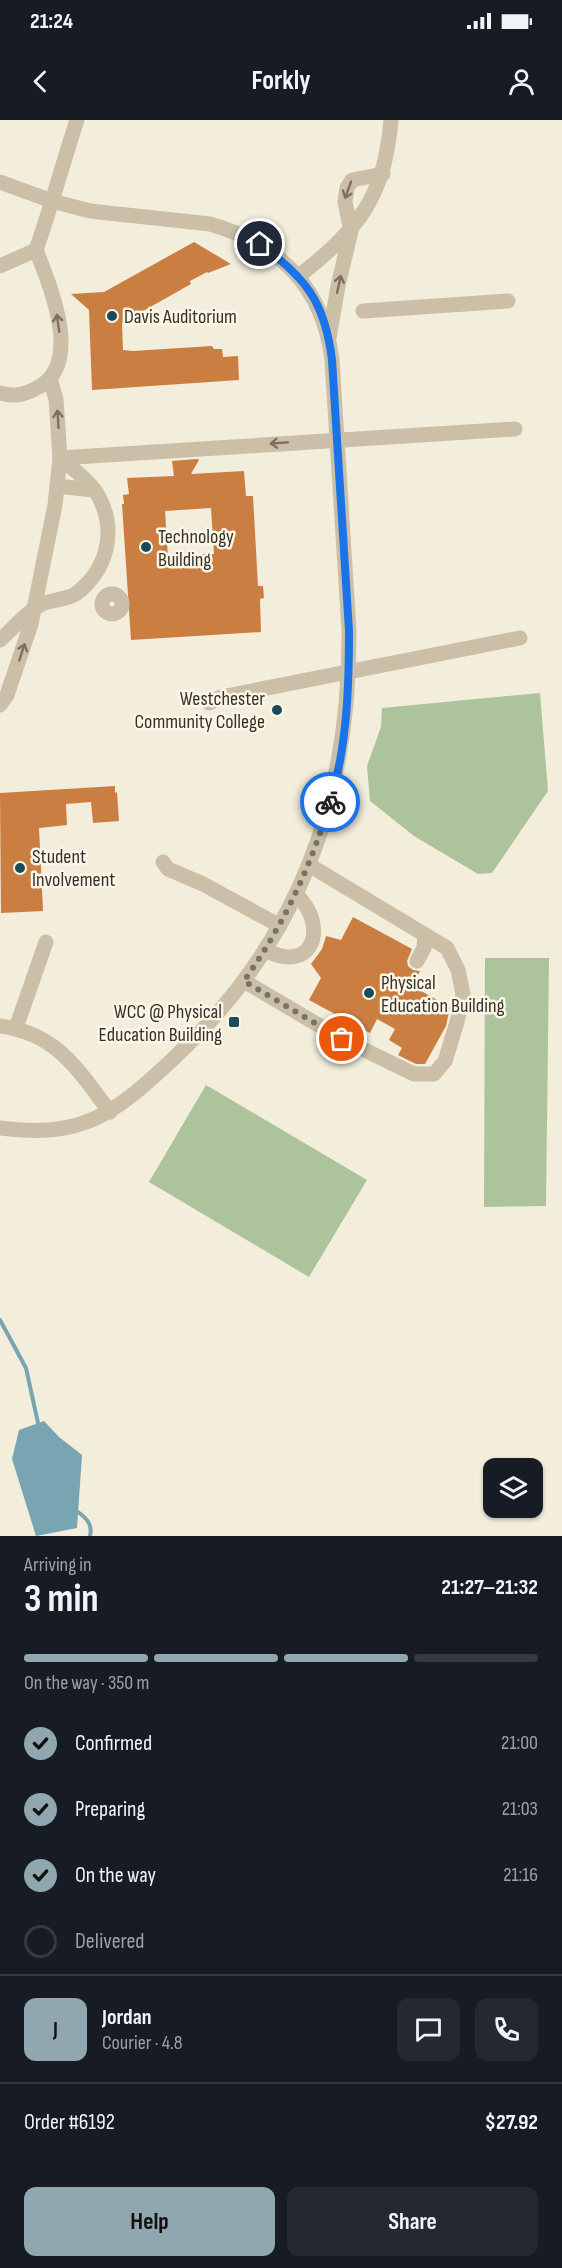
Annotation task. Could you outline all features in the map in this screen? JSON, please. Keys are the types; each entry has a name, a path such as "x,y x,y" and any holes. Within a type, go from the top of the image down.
{"street":[{"path":"0,393 9,396 25,394 42,387 50,379 60,357 60,331 55,303 36,250 77,120"},
{"path":"300,276 351,231 367,208 383,174 391,120"},
{"path":"329,338 351,231 345,202 347,188 352,180 383,174"},
{"path":"0,182 52,201 90,210 133,217 201,223 225,229 260,244 300,276 320,311 329,338 349,631 345,725 332,795 297,895 244,981 203,1032 145,1085 110,1112 77,1126 51,1131 0,1128"},
{"path":"0,266 36,250"},
{"path":"363,311 508,301"},
{"path":"0,705 7,695 31,624 57,486 60,458 56,399 50,379"},
{"path":"60,458 515,429"},
{"path":"60,458 99,496 107,523 104,560 91,579 75,595"},
{"path":"57,486 93,490"},
{"path":"0,640 33,610 52,600 75,595 102,601"},
{"path":"209,703 221,697 520,638"},
{"path":"163,862 168,868 203,884 280,926"},
{"path":"244,981 342,1039 414,1074 434,1074 445,1060 458,1022 463,994 458,970 447,948 309,865"},
{"path":"265,950 284,958 302,953 310,946 315,928 313,919 297,895"},
{"path":"417,961 424,948 425,935"},
{"path":"16,1028 46,942"},
{"path":"0,1026 16,1028 40,1038 67,1056 110,1112"}],"green space":[{"path":"540,693 548,791 492,873 478,874 414,836 370,801 367,766 381,727 382,708"},
{"path":"485,958 549,958 546,1206 484,1207"},
{"path":"206,1085 367,1180 309,1277 149,1182"}],"water":[{"path":"44,1421 59,1437 82,1455 77,1528 36,1536 12,1459 19,1430"}],"building":[{"name":"Davis Auditorium","path":"194,242 231,264 207,272 190,281 191,284 122,323 123,350 212,346 214,349 222,349 223,357 238,356 239,380 92,390 89,310 71,294 104,292"},
{"name":"Technology Building","path":"199,460 191,474 244,471 246,496 253,496 258,586 263,586 264,598 260,599 261,632 131,640 123,495 129,494 127,478 174,476 172,461","holes":["211,508 214,554 168,557 165,511"]},
{"name":"Student Involvement","path":"115,786 119,821 93,823 91,802 66,804 67,825 39,828 43,911 1,913 0,793"},
{"name":"Physical Education Building","path":"353,917 412,949 407,961 408,966 420,971 412,986 450,1007 446,1026 425,1064 416,1064 398,1055 402,1048 389,1040 395,1029 377,1019 370,1033 309,1000 321,978 311,964 322,949 326,936 341,940"}],"waterway":[{"path":"0,1320 26,1368 38,1423"},
{"path":"78,1512 90,1525 90,1536"}],"way so far":[{"path":"330,802 297,895 244,981 342,1039"}],"place":[{"name":"Davis Auditorium","path":"112,316"},
{"name":"Technology Building","path":"146,547"},
{"name":"Westchester Community College","path":"277,710"},
{"name":"Student Involvement","path":"20,868"},
{"name":"Physical Education Building","path":"369,993"},
{"name":"WCC @ Physical Education Building","path":"234,1022"}],"route":[{"path":"260,244 286,263 300,276 308,288 326,326 332,360 349,631 349,672 342,746 330,802"}]}
